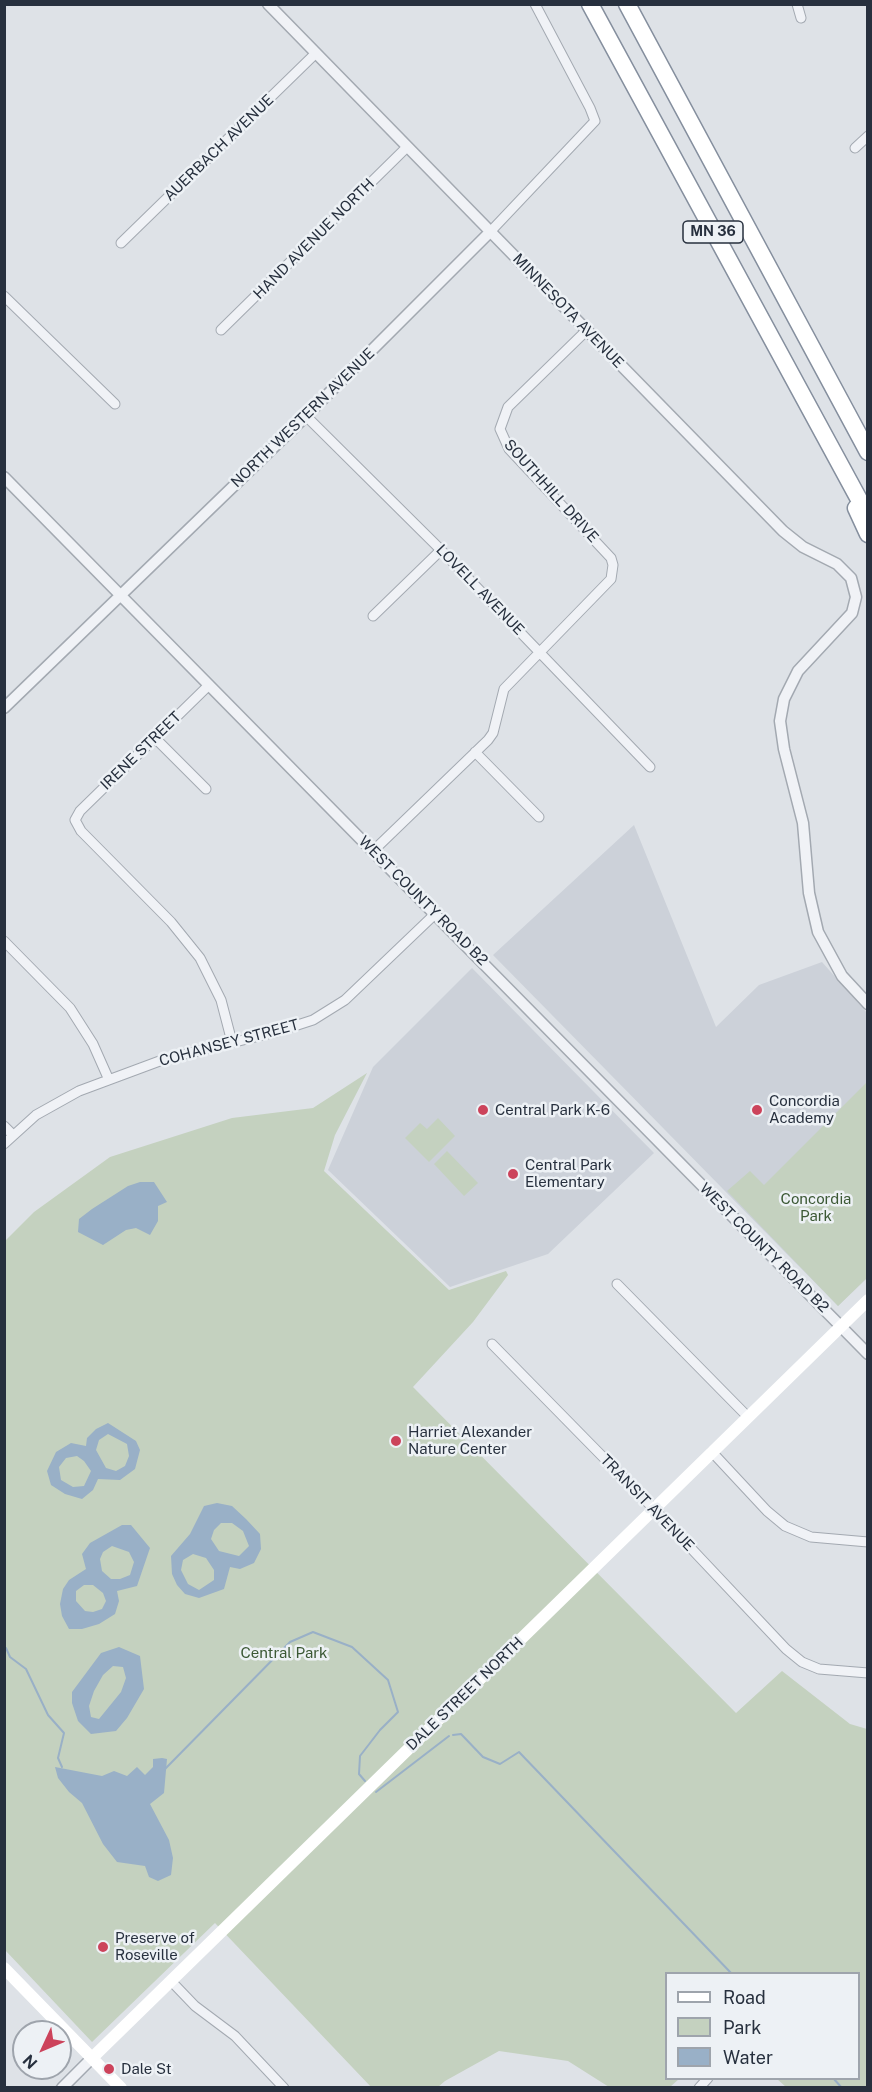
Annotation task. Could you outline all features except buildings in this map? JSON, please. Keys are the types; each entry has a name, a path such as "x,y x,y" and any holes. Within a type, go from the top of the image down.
{"highway":[{"name":"MN 36","path":"590,4 867,516"},
{"name":"MN 36","path":"627,4 866,448"},
{"path":"836,459 867,534"}],"main road":[{"name":"DALE STREET NORTH","path":"92,2058 867,1300"},
{"path":"4,1968 121,2088"}],"street":[{"name":"MINNESOTA AVENUE","path":"268,4 783,531 803,547 845,570 855,587 856,597 852,613 798,671 784,699 780,722 784,749 803,823 809,893 818,933 842,976 867,1004"},
{"name":"NORTH WESTERN AVENUE","path":"4,708 306,416 490,232 595,121 535,4"},
{"path":"797,4 801,18"},
{"name":"AUERBACH AVENUE","path":"121,243 316,53"},
{"path":"855,148 867,136"},
{"name":"HAND AVENUE NORTH","path":"221,330 406,147"},
{"path":"4,296 115,404"},
{"name":"SOUTHHILL DRIVE","path":"539,653 608,584 613,565 607,553 505,444 501,421 510,405 587,330"},
{"name":"LOVELL AVENUE","path":"306,416 441,550 650,767"},
{"name":"WEST COUNTY ROAD B2","path":"4,477 842,1326 867,1354"},
{"path":"373,616 441,550"},
{"path":"373,851 493,733 504,689 539,653"},
{"name":"IRENE STREET","path":"209,685 80,811 75,820 81,831 171,922 200,958 221,1000 232,1042"},
{"path":"155,738 206,789"},
{"path":"476,752 539,817"},
{"name":"COHANSEY STREET","path":"4,1144 51,1104 109,1080 165,1059 296,1027 329,1011 360,988 435,914"},
{"path":"4,942 70,1008 93,1044 109,1080"},
{"path":"4,1126 14,1135"},
{"path":"617,1284 748,1418"},
{"name":"TRANSIT AVENUE","path":"492,1344 654,1509 786,1649 802,1662 819,1669 867,1673"},
{"path":"712,1452 767,1511 785,1526 811,1537 867,1542"},
{"path":"171,1981 195,2006 229,2030 284,2088"},
{"name":"DALE STREET NORTH","path":"62,2088 92,2058"}],"shaded area":[{"name":"Concordia Academy","path":"634,825 716,1027 759,985 822,962 867,1013 867,1278 838,1306 493,955"},
{"name":"Central Park K-6","path":"472,968 654,1153 548,1254 450,1287 328,1170 373,1067"}],"green space":[{"name":"Central Park","path":"367,1073 335,1135 324,1171 449,1290 506,1271 508,1275 473,1322 413,1387 736,1713 782,1671 850,1724 867,1729 867,2087 786,2087 778,2080 860,2080 860,1972 665,1972 665,2080 678,2080 670,2087 609,2087 568,2061 499,2051 438,2087 372,2088 215,1923 92,2042 5,1950 5,1241 34,1212 110,1157 232,1118 313,1108"},
{"name":"Concordia Park","path":"867,1082 867,1278 838,1306 727,1191 750,1171 764,1185"},
{"path":"438,1118 455,1136 429,1162 405,1138 420,1123 427,1129"},
{"path":"447,1151 478,1183 464,1196 434,1164"}],"water":[{"path":"140,1182 154,1182 167,1202 158,1206 158,1221 150,1235 136,1228 126,1230 103,1245 78,1232 79,1219 128,1186"},
{"path":"108,1423 136,1441 140,1450 135,1469 120,1480 98,1479 93,1490 82,1499 65,1494 51,1485 47,1471 56,1452 71,1443 86,1446 87,1438 96,1429","holes":["108,1434 127,1444 129,1456 125,1466 116,1471 106,1468 96,1450 99,1440","77,1456 91,1471 84,1486 73,1487 61,1480 59,1467 66,1458"]},
{"path":"217,1503 232,1506 260,1534 261,1549 254,1563 240,1569 230,1567 224,1589 199,1598 185,1594 177,1585 172,1574 171,1556 190,1534 204,1506","holes":["221,1523 232,1523 243,1531 249,1546 239,1556 219,1551 211,1539 214,1530","193,1554 206,1558 214,1570 214,1580 199,1590 188,1584 181,1570 183,1560"]},
{"path":"122,1525 131,1525 150,1548 137,1586 117,1591 119,1601 115,1614 99,1624 82,1629 69,1629 62,1616 60,1604 63,1589 69,1580 86,1569 82,1554 90,1543","holes":["112,1546 129,1552 134,1562 130,1575 120,1579 111,1579 102,1571 100,1559 103,1552","84,1585 93,1585 103,1593 106,1601 102,1609 93,1612 85,1611 76,1601 76,1591"]},
{"path":"119,1647 140,1656 144,1689 127,1718 116,1731 91,1734 78,1721 72,1703 72,1692 101,1653","holes":["113,1666 123,1667 126,1678 121,1692 99,1719 91,1717 89,1706 103,1675"]},
{"path":"153,1759 167,1759 164,1793 150,1804 169,1840 173,1858 171,1875 158,1881 149,1877 145,1866 117,1862 103,1844 82,1803 58,1778 55,1767 102,1776 114,1771 127,1776 137,1767 145,1775 153,1767"}],"waterway":[{"path":"165,1769 290,1642 313,1632 352,1647 388,1680 398,1712 380,1730 360,1756 359,1774 365,1781"},
{"path":"6,1648 10,1657 26,1669 48,1715 64,1733 58,1758 62,1767"},
{"path":"453,1735 461,1734 483,1757 500,1764 519,1752 730,1972"},
{"path":"376,1792 449,1736"},
{"path":"835,2080 842,2088"}],"place":[{"name":"Central Park K-6","path":"483,1110"},
{"name":"Concordia Academy","path":"757,1110"},
{"name":"Central Park Elementary","path":"513,1174"},
{"name":"Harriet Alexander Nature Center","path":"396,1441"},
{"name":"Preserve of Roseville","path":"103,1947"},
{"name":"Dale St","path":"109,2069"}]}
